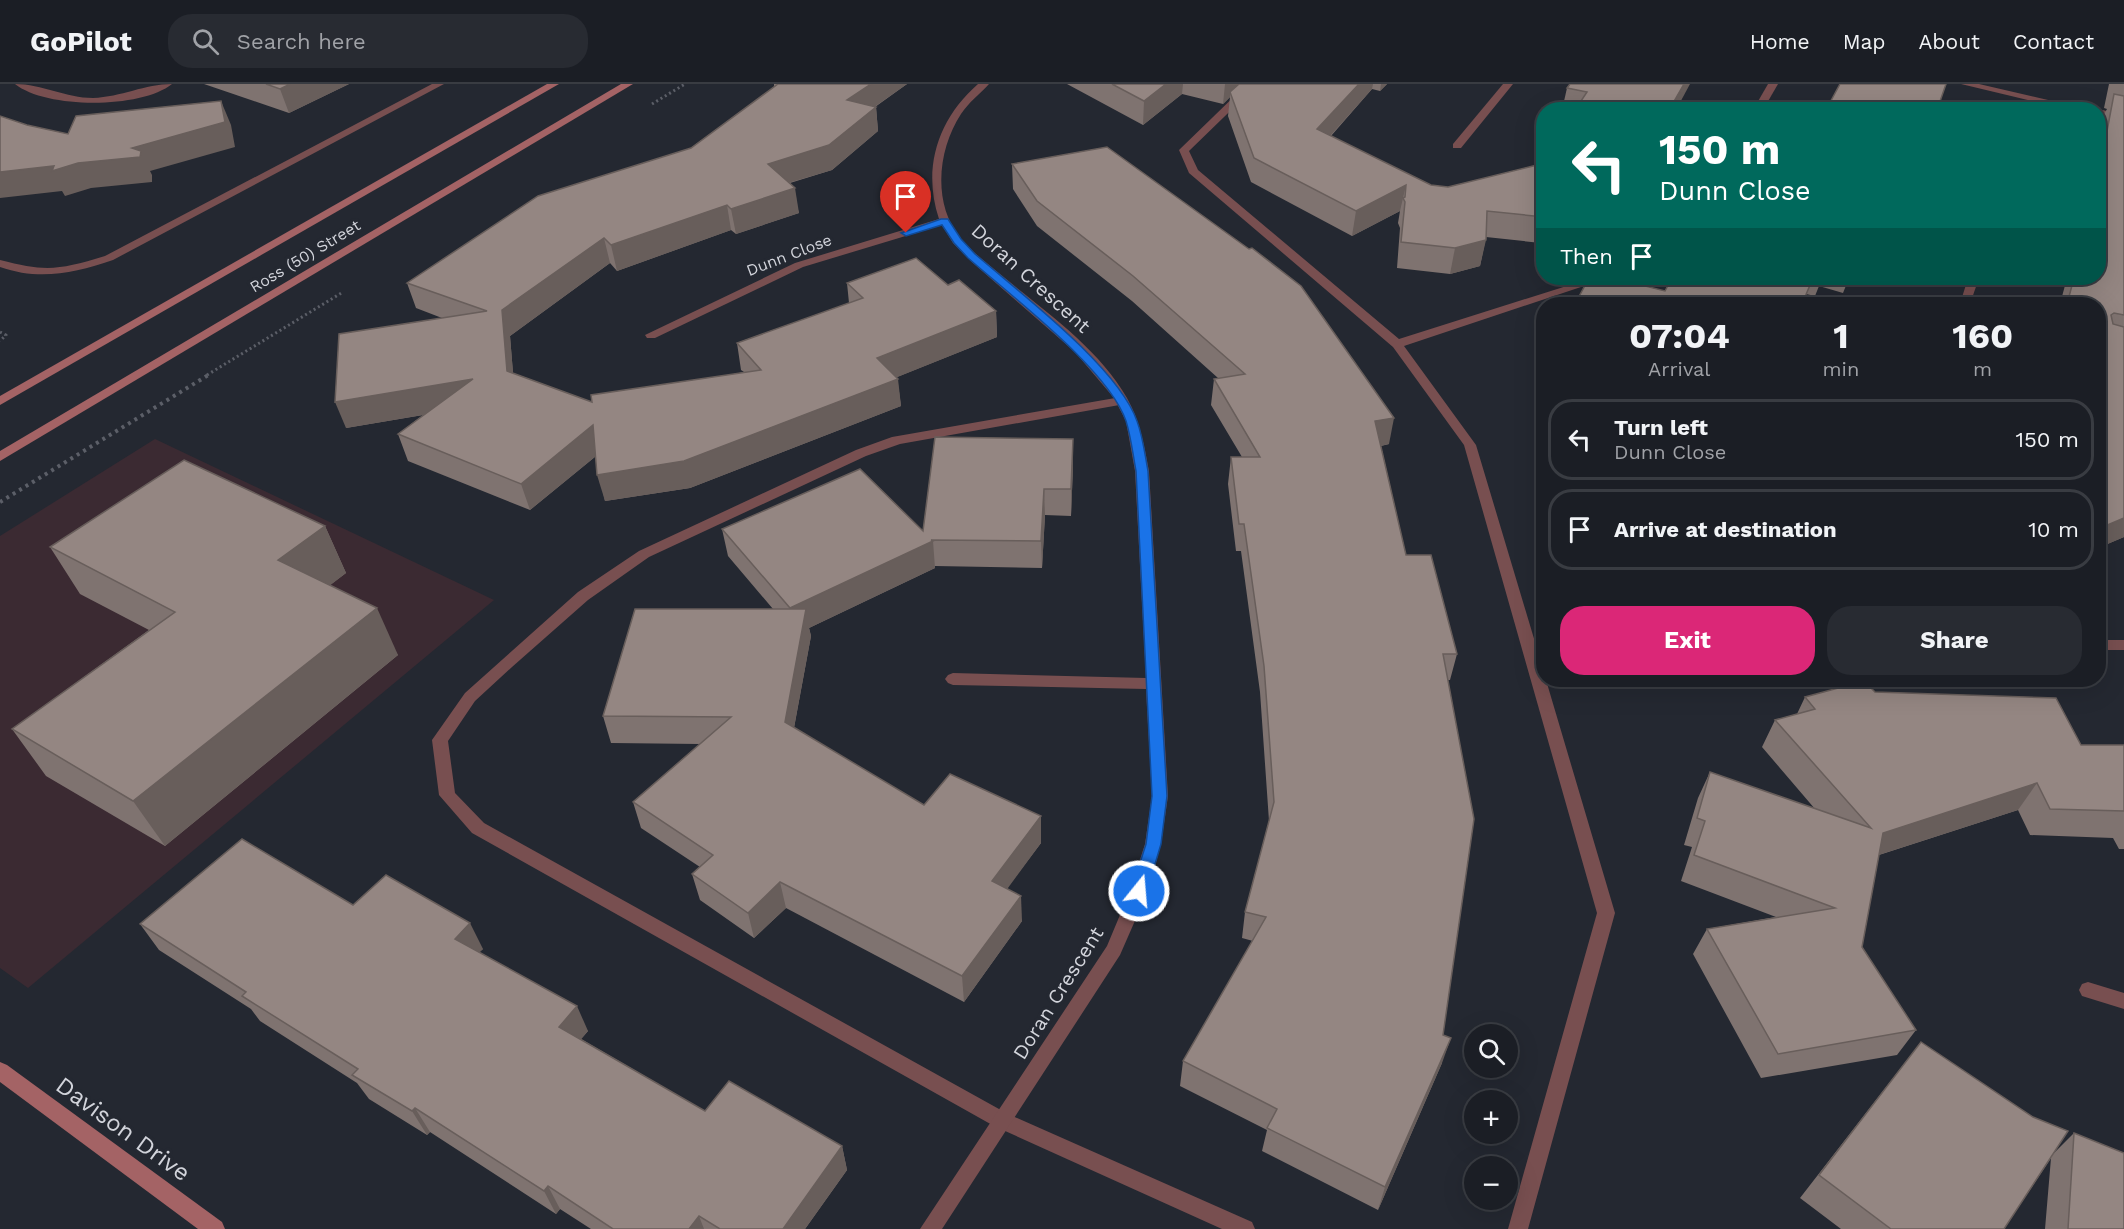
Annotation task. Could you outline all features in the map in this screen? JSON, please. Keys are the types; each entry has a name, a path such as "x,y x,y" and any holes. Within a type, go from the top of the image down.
{"street":[{"path":"20,84 53,96 88,100 143,92 167,84"},
{"path":"0,263 18,271 61,273 109,258 439,84"},
{"name":"Ross (50) Street","path":"0,401 554,84"},
{"name":"Ross (50) Street","path":"0,457 628,84"},
{"name":"Doran Crescent","path":"930,1229 1114,950 1139,891 1153,844 1160,796 1142,471 1131,420 1103,375 1069,340 971,256 957,241 945,221 938,187 938,152 955,114 984,84"},
{"path":"1254,84 1184,150 1193,171 1397,344 1470,445 1536,643"},
{"path":"1457,146 1508,84"},
{"path":"1763,102 1773,84"},
{"path":"1966,84 2049,102"},
{"path":"2024,102 2026,97"},
{"path":"2106,114 2124,118"},
{"name":"Dunn Close","path":"651,335 799,265 945,221"},
{"path":"1543,297 1580,285"},
{"path":"1397,344 1536,299"},
{"path":"1121,401 897,440 861,453 644,554 584,596 470,697 440,740 447,795 478,828 1001,1120 1245,1229"},
{"path":"2106,645 2124,645"},
{"path":"953,679 1154,684"},
{"path":"1518,1229 1606,913 1548,687"},
{"path":"2088,990 2124,1000"},
{"name":"Davison Drive","path":"0,1071 215,1229"}],"path":[{"path":"0,332 6,335 0,341"}],"shaded area":[{"path":"155,439 494,600 28,988 0,968 0,536"}],"building":[{"path":"266,84 290,84 280,89"},
{"path":"778,84 871,84 847,100 876,107 829,145 768,164 795,188 731,209 727,205 611,245 604,238 502,310 507,371 592,402 591,395 761,370 737,343 863,298 847,283 916,258 948,285 959,280 996,311 877,358 898,379 684,461 597,475 593,425 521,484 398,434 473,379 335,402 339,334 487,311 407,283 538,196 691,148"},
{"path":"1112,84 1166,84 1144,101"},
{"path":"1239,84 1359,84 1317,129 1431,185 1448,187 1536,165 1536,216 1487,211 1486,240 1455,248 1401,242 1405,202 1403,198 1406,185 1356,211 1254,158 1230,92"},
{"path":"1570,84 1684,84 1674,102 1580,102 1587,92 1567,88"},
{"path":"1840,84 1946,84 1940,102 1830,102"},
{"path":"2114,94 2124,96 2124,315 2114,313 2111,315 2113,324 2124,327 2124,518 2106,526 2106,297 2069,297 2072,285 2106,285 2106,136"},
{"path":"221,101 225,122 132,148 141,151 140,157 78,163 52,171 54,166 0,172 0,116 68,134 76,116"},
{"path":"1107,147 1249,249 1252,248 1301,286 1394,418 1375,421 1406,555 1431,555 1457,654 1443,654 1474,819 1443,1035 1451,1038 1385,1187 1267,1128 1277,1109 1183,1061 1266,917 1245,912 1274,802 1264,666 1244,524 1239,524 1231,457 1260,457 1214,379 1245,374 1133,276 1037,201 1012,164"},
{"path":"1585,285 1641,285 1665,291 1668,285 1810,285 1805,297 1579,297"},
{"path":"935,437 1073,439 1071,489 1044,489 1041,541 931,540 933,541 790,608 722,529 860,469 923,531"},
{"path":"184,460 325,526 278,560 377,608 133,801 12,729 175,612 50,547"},
{"path":"635,609 806,609 785,722 924,805 950,774 1041,816 992,881 1021,896 962,976 780,882 748,913 692,874 713,855 633,802 731,717 603,716"},
{"path":"1842,687 1870,687 1875,692 2056,698 2081,745 2124,745 2124,811 2050,809 2037,783 1883,833 1862,947 1916,1030 1778,1054 1707,929 1835,908 1694,855 1705,821 1697,818 1710,772 1871,828 1775,720 1815,709 1805,697"},
{"path":"242,839 353,905 386,875 470,923 455,939 577,1006 559,1027 705,1111 729,1081 842,1146 783,1229 720,1229 699,1216 689,1229 613,1229 548,1186 544,1191 415,1108 412,1111 352,1075 358,1069 242,996 246,992 140,924"},
{"path":"1921,1042 2033,1117 2068,1131 2004,1229 1891,1229 1819,1175"},
{"path":"2074,1133 2124,1153 2124,1229 2068,1229"}],"route":[{"path":"906,233 945,221 957,241 971,256 1062,334 1103,375 1131,420 1142,471 1160,796 1153,844 1139,891"}]}
